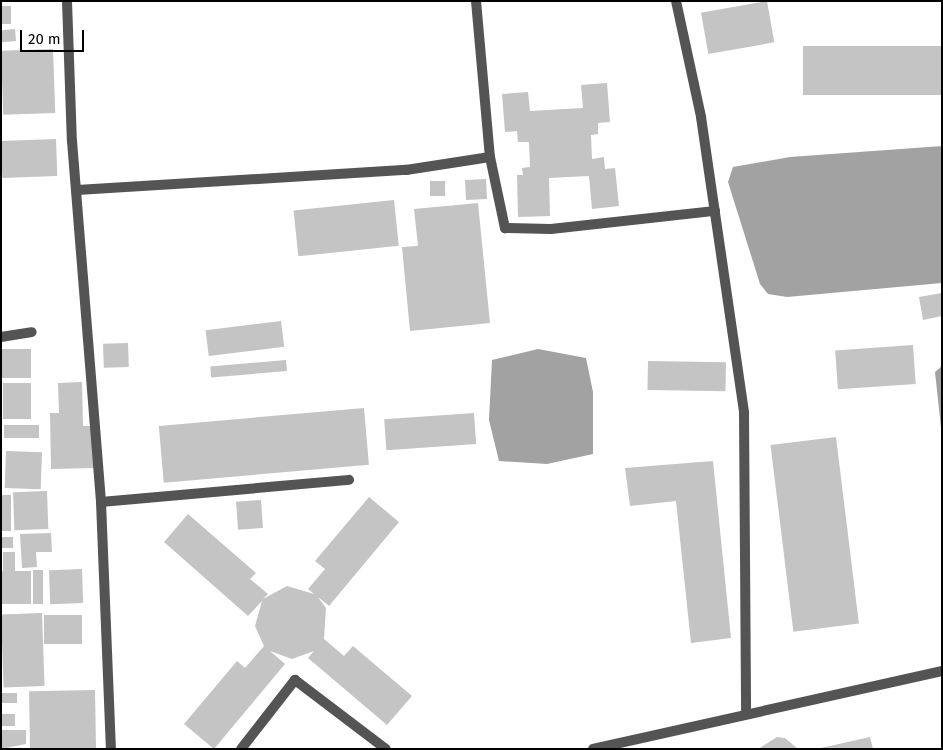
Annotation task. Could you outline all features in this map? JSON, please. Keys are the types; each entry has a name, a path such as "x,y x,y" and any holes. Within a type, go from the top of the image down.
{"street":[{"path":"67,1 77,190 101,502 110,749"},
{"path":"476,1 490,157 505,228 550,229 715,212"},
{"path":"676,1 701,117 744,413 746,714"},
{"path":"77,190 406,170 490,157"},
{"path":"1,337 32,332"},
{"path":"101,502 350,480"},
{"path":"593,749 942,671"},
{"path":"241,749 295,680 386,749"}],"shaded area":[{"path":"942,146 942,283 787,297 768,294 760,284 728,182 733,167 790,157"},
{"path":"538,349 586,358 593,392 593,454 547,464 499,461 489,420 492,360"},
{"path":"942,366 942,437 935,372"}],"building":[{"path":"767,1 774,42 708,54 701,13"},
{"path":"1,6 11,6 11,24 1,24"},
{"path":"15,29 16,41 2,42 1,30"},
{"path":"803,46 942,46 942,95 803,95"},
{"path":"53,49 55,113 3,115 1,51"},
{"path":"607,83 610,122 598,123 598,134 591,135 592,159 604,157 605,169 615,168 619,206 592,209 589,176 549,178 550,216 518,217 517,175 523,175 522,168 530,167 529,142 518,142 517,131 505,132 502,94 528,92 530,111 583,108 581,85"},
{"path":"56,139 57,176 2,178 1,141"},
{"path":"486,179 487,199 466,200 465,180"},
{"path":"430,181 445,181 445,196 430,196"},
{"path":"394,200 399,246 298,256 294,211"},
{"path":"478,203 490,323 410,331 402,247 418,246 414,209"},
{"path":"942,293 942,316 923,320 919,297"},
{"path":"281,321 284,347 209,356 206,330"},
{"path":"128,343 129,367 104,368 103,344"},
{"path":"913,345 916,384 838,389 835,350"},
{"path":"1,349 31,349 31,378 1,378"},
{"path":"286,360 287,371 211,378 210,367"},
{"path":"648,361 726,362 725,391 647,390"},
{"path":"82,382 83,426 95,426 96,468 51,469 50,413 59,413 58,383"},
{"path":"3,383 31,383 31,419 3,419"},
{"path":"364,408 369,465 164,483 159,426"},
{"path":"474,413 476,444 386,450 384,419"},
{"path":"4,425 39,425 39,438 4,438"},
{"path":"836,437 859,624 793,632 770,445"},
{"path":"6,451 42,452 41,489 5,488"},
{"path":"713,461 731,638 691,643 676,501 630,506 625,468"},
{"path":"47,491 48,529 14,530 13,492"},
{"path":"1,495 11,495 11,531 1,531"},
{"path":"369,497 399,522 329,606 318,597 326,608 324,639 344,656 353,646 412,696 387,725 308,658 314,651 292,659 270,651 285,664 214,749 184,724 237,661 245,668 264,646 255,626 262,601 248,616 164,542 188,514 256,573 250,579 268,594 263,599 287,586 314,594 308,589 325,569 315,561"},
{"path":"261,500 263,528 238,530 236,502"},
{"path":"51,533 52,552 36,552 37,567 22,568 20,534"},
{"path":"1,537 13,537 13,548 1,548"},
{"path":"3,552 15,552 15,571 3,571"},
{"path":"82,569 83,603 50,604 49,570"},
{"path":"33,570 43,570 43,604 33,604"},
{"path":"2,571 31,571 31,604 2,604"},
{"path":"42,613 45,686 4,687 1,614"},
{"path":"44,615 82,615 82,644 44,644"},
{"path":"95,690 96,749 30,749 29,691"},
{"path":"1,693 17,693 17,703 1,703"},
{"path":"1,714 15,714 15,726 1,726"},
{"path":"1,730 26,730 26,744 1,749"},
{"path":"777,737 785,738 798,749 758,749"},
{"path":"870,737 873,749 821,749 821,748"}]}
